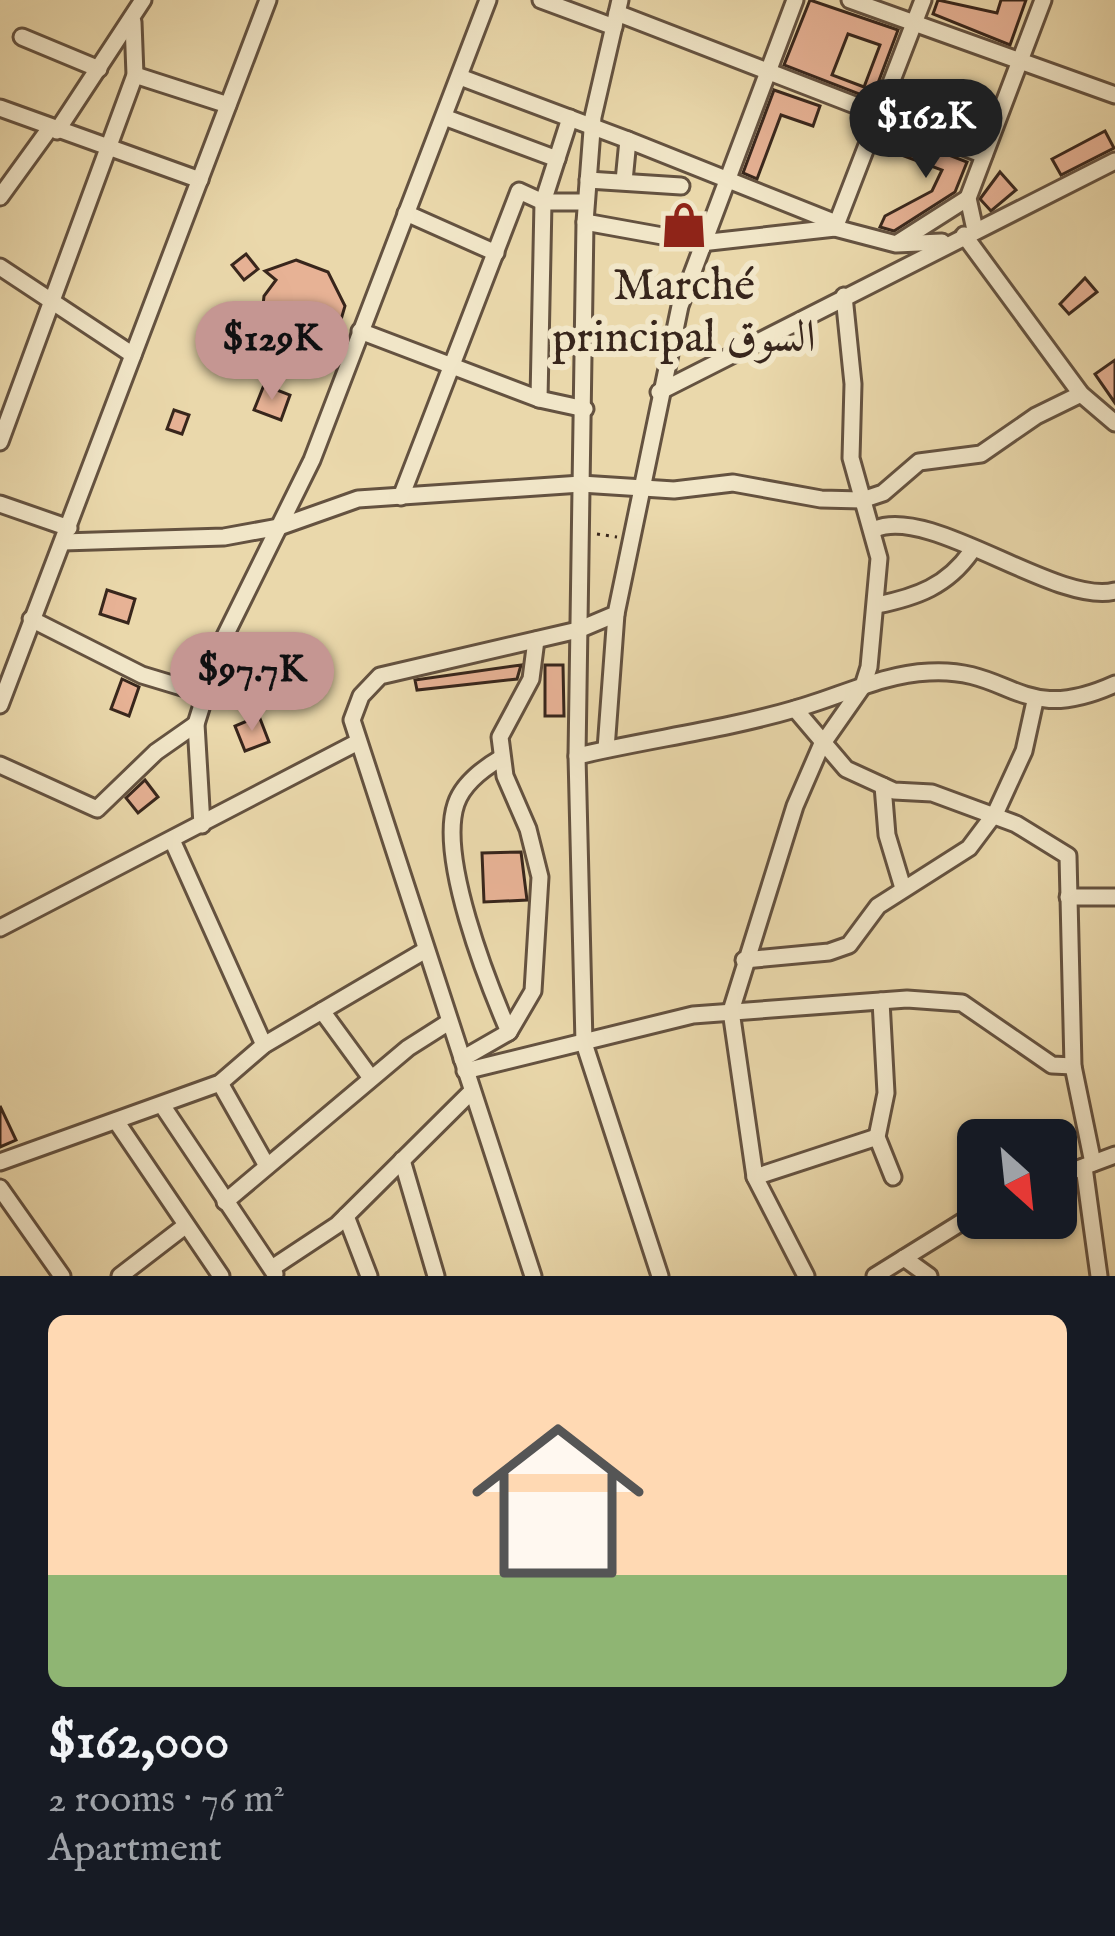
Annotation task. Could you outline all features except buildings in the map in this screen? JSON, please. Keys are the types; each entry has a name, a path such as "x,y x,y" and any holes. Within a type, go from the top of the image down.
{"street":[{"path":"0,197 99,69 143,0"},
{"path":"0,705 268,0"},
{"path":"202,825 196,724 221,644 312,460 488,0"},
{"path":"541,0 617,13 984,155"},
{"path":"606,749 616,614 659,392 701,243 795,0"},
{"path":"850,0 1021,57 1115,95"},
{"path":"836,226 923,0"},
{"path":"1043,0 968,198 964,236 1081,394 1113,418"},
{"path":"617,13 592,126 585,222 577,757 584,1043 660,1276"},
{"path":"0,442 135,75 133,22"},
{"path":"22,37 99,69"},
{"path":"135,75 228,105"},
{"path":"460,76 727,178 836,226 896,244 964,236"},
{"path":"0,108 200,180"},
{"path":"444,117 557,158"},
{"path":"539,399 543,202 570,118"},
{"path":"624,181 628,140"},
{"path":"659,392 1115,161"},
{"path":"588,180 680,186"},
{"path":"401,496 519,191 543,202 586,202"},
{"path":"896,244 968,198"},
{"path":"406,213 496,253"},
{"path":"585,222 701,243 836,226"},
{"path":"0,267 54,298 133,355"},
{"path":"806,1276 755,1178 731,1011 744,960 820,746 862,686 877,604 874,530 851,458 853,384 844,296"},
{"path":"360,331 539,399 585,409"},
{"path":"0,381 18,391"},
{"path":"0,504 66,535 224,538 279,527 358,500 581,484 640,488 734,483 821,500 862,500 883,493 919,462 981,454 1036,416 1081,394"},
{"path":"874,530 899,524 971,552 997,555 1088,594 1115,591"},
{"path":"877,604 907,599 947,580 971,552"},
{"path":"533,1276 356,743 356,709 369,683 380,676 578,630 616,614"},
{"path":"31,619 142,675 205,694"},
{"path":"464,1065 509,1032 533,992 540,878 501,758 500,737 531,679 536,640"},
{"path":"577,757 795,710 862,686 930,671 972,674 1035,701 1090,695 1115,684"},
{"path":"744,960 829,952 849,945 878,906 969,848 993,817 1024,751 1035,701"},
{"path":"795,710 820,746 846,769 883,786 932,793 1062,848 1068,856 1073,1066 1100,1276"},
{"path":"0,764 97,809 156,752 196,724"},
{"path":"0,928 356,743"},
{"path":"501,758 479,771 456,804 455,843 479,962 509,1032"},
{"path":"883,786 887,835 903,888"},
{"path":"172,841 265,1045"},
{"path":"1068,897 1115,897"},
{"path":"0,1162 220,1083 265,1045 424,952"},
{"path":"464,1065 584,1043 693,1015 881,1001 962,1004 1052,1065 1073,1066"},
{"path":"881,1001 886,1093 877,1137 893,1177"},
{"path":"322,1011 371,1078"},
{"path":"225,1202 371,1078 449,1022"},
{"path":"220,1083 267,1166"},
{"path":"161,1105 274,1272 346,1216 472,1091"},
{"path":"116,1121 221,1276"},
{"path":"755,1178 877,1137"},
{"path":"1077,1169 1115,1156"},
{"path":"402,1160 436,1276"},
{"path":"0,1188 62,1276"},
{"path":"346,1216 369,1276"},
{"path":"875,1276 957,1225"},
{"path":"120,1276 185,1226"},
{"path":"904,1258 928,1276"}],"path":[{"path":"583,532 631,538"}],"place":[{"name":"Marché principal السوق","path":"684,225"}]}
